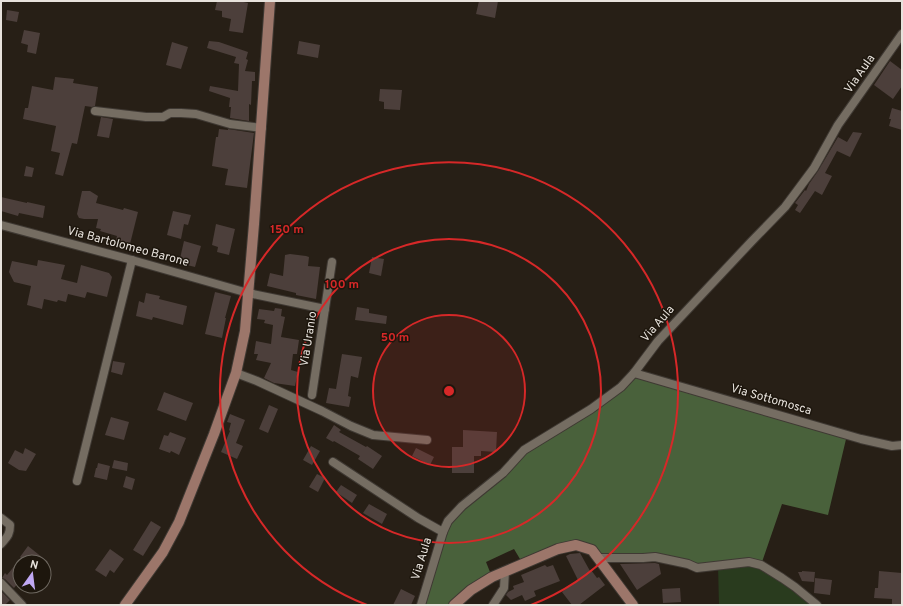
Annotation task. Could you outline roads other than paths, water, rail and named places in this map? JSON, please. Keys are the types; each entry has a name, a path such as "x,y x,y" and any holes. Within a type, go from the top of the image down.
{"main road":[{"path":"125,605 163,552 179,522 214,434 236,373 245,331 262,128 270,1"},
{"path":"454,605 471,590 492,577 558,549 576,545 592,550 633,605"}],"street":[{"name":"Via Aula","path":"421,605 443,532 448,521 462,506 503,473 524,450 591,409 621,387 634,373 658,341 785,208 814,168 838,126 902,34"},
{"path":"95,111 146,117 163,117 170,113 181,112 196,114 230,124 262,128"},
{"name":"Via Bartolomeo Barone","path":"1,225 132,260 248,294 325,309"},
{"path":"77,481 132,260"},
{"name":"Via Uranio","path":"312,395 332,262"},
{"path":"236,373 257,381 373,435 427,440"},
{"name":"Via Sottomosca","path":"634,373 861,439 892,446 902,445"},
{"path":"333,462 418,518 443,532"},
{"path":"1,518 10,525 10,532 1,544"},
{"path":"598,558 655,557 688,564 696,568 749,562 761,566 782,578 817,605"},
{"path":"493,605 504,588 505,571"},
{"path":"1,583 22,605"}]}
